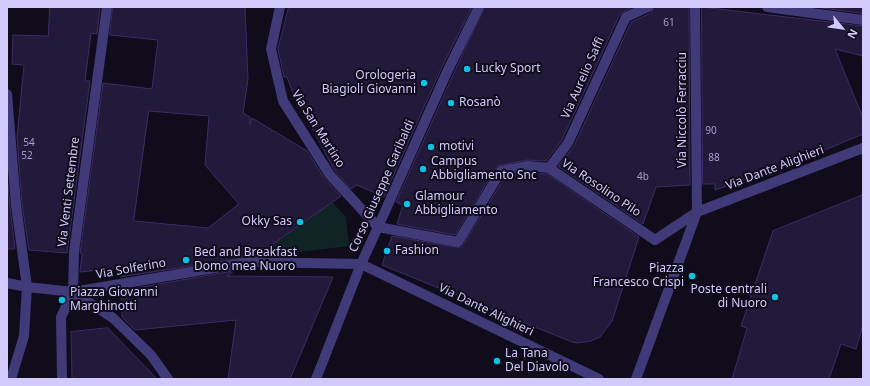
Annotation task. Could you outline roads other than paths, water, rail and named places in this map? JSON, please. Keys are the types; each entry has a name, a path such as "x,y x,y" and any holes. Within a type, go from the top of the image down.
{"street":[{"name":"Via Venti Settembre","path":"62,379 61,317 73,292 74,252 107,7"},
{"name":"Via San Martino","path":"280,7 270,49 283,101 330,175 378,226"},
{"name":"Corso Giuseppe Garibaldi","path":"316,379 361,264 447,72 479,7"},
{"name":"Via Aurelio Saffi","path":"549,168 568,143 626,16 648,7"},
{"name":"Via Niccolò Ferracciu","path":"695,7 696,212"},
{"path":"767,7 863,20"},
{"path":"7,94 16,205 27,287 24,336 11,379"},
{"name":"Via Dante Alighieri","path":"696,212 863,148"},
{"name":"Via Rosolino Pilo","path":"378,226 458,242 501,171 528,166 549,168 655,240 696,212"},
{"path":"636,379 696,212"},
{"name":"Via Solferino","path":"73,292 250,262 361,264"},
{"name":"Via Dante Alighieri","path":"361,264 599,379"},
{"path":"7,283 27,287 73,292 113,318 152,355 168,379"}],"place":[{"name":"Lucky Sport","path":"467,69"},
{"name":"Orologeria Biagioli Giovanni","path":"424,83"},
{"name":"Rosanò","path":"451,103"},
{"name":"motivi","path":"431,147"},
{"name":"Campus Abbigliamento Snc","path":"423,169"},
{"name":"Glamour Abbigliamento","path":"407,204"},
{"name":"Okky Sas","path":"300,222"},
{"name":"Fashion","path":"387,251"},
{"name":"Bed and Breakfast Domo mea Nuoro","path":"186,260"},
{"name":"Piazza Francesco Crispi","path":"692,276"},
{"name":"Poste centrali di Nuoro","path":"775,297"},
{"name":"Piazza Giovanni Marghinotti","path":"62,300"},
{"name":"La Tana Del Diavolo","path":"497,361"}]}
